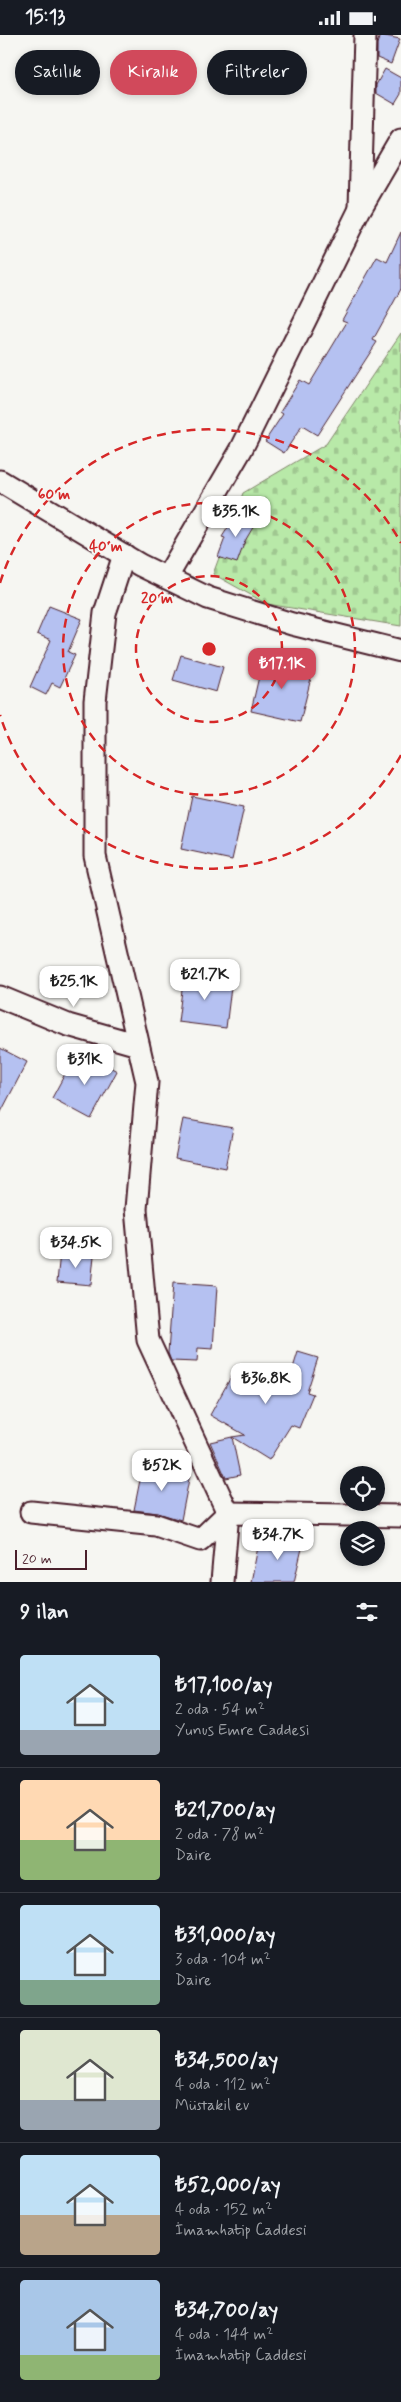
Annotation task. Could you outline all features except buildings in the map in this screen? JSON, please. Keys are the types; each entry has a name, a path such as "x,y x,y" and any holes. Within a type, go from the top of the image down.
{"street":[{"path":"360,211 365,35"},
{"path":"167,577 241,450 360,211 401,139"},
{"path":"0,481 124,555 208,598 292,624 401,651"},
{"path":"124,555 105,613 95,701 95,856 147,1082 136,1209 148,1340 228,1513 222,1582"},
{"path":"0,997 68,1025 138,1045"},
{"path":"31,1512 156,1525 200,1540 228,1513 401,1516"}],"green space":[{"path":"401,333 401,626 267,604 213,574 243,493 326,444"}]}
